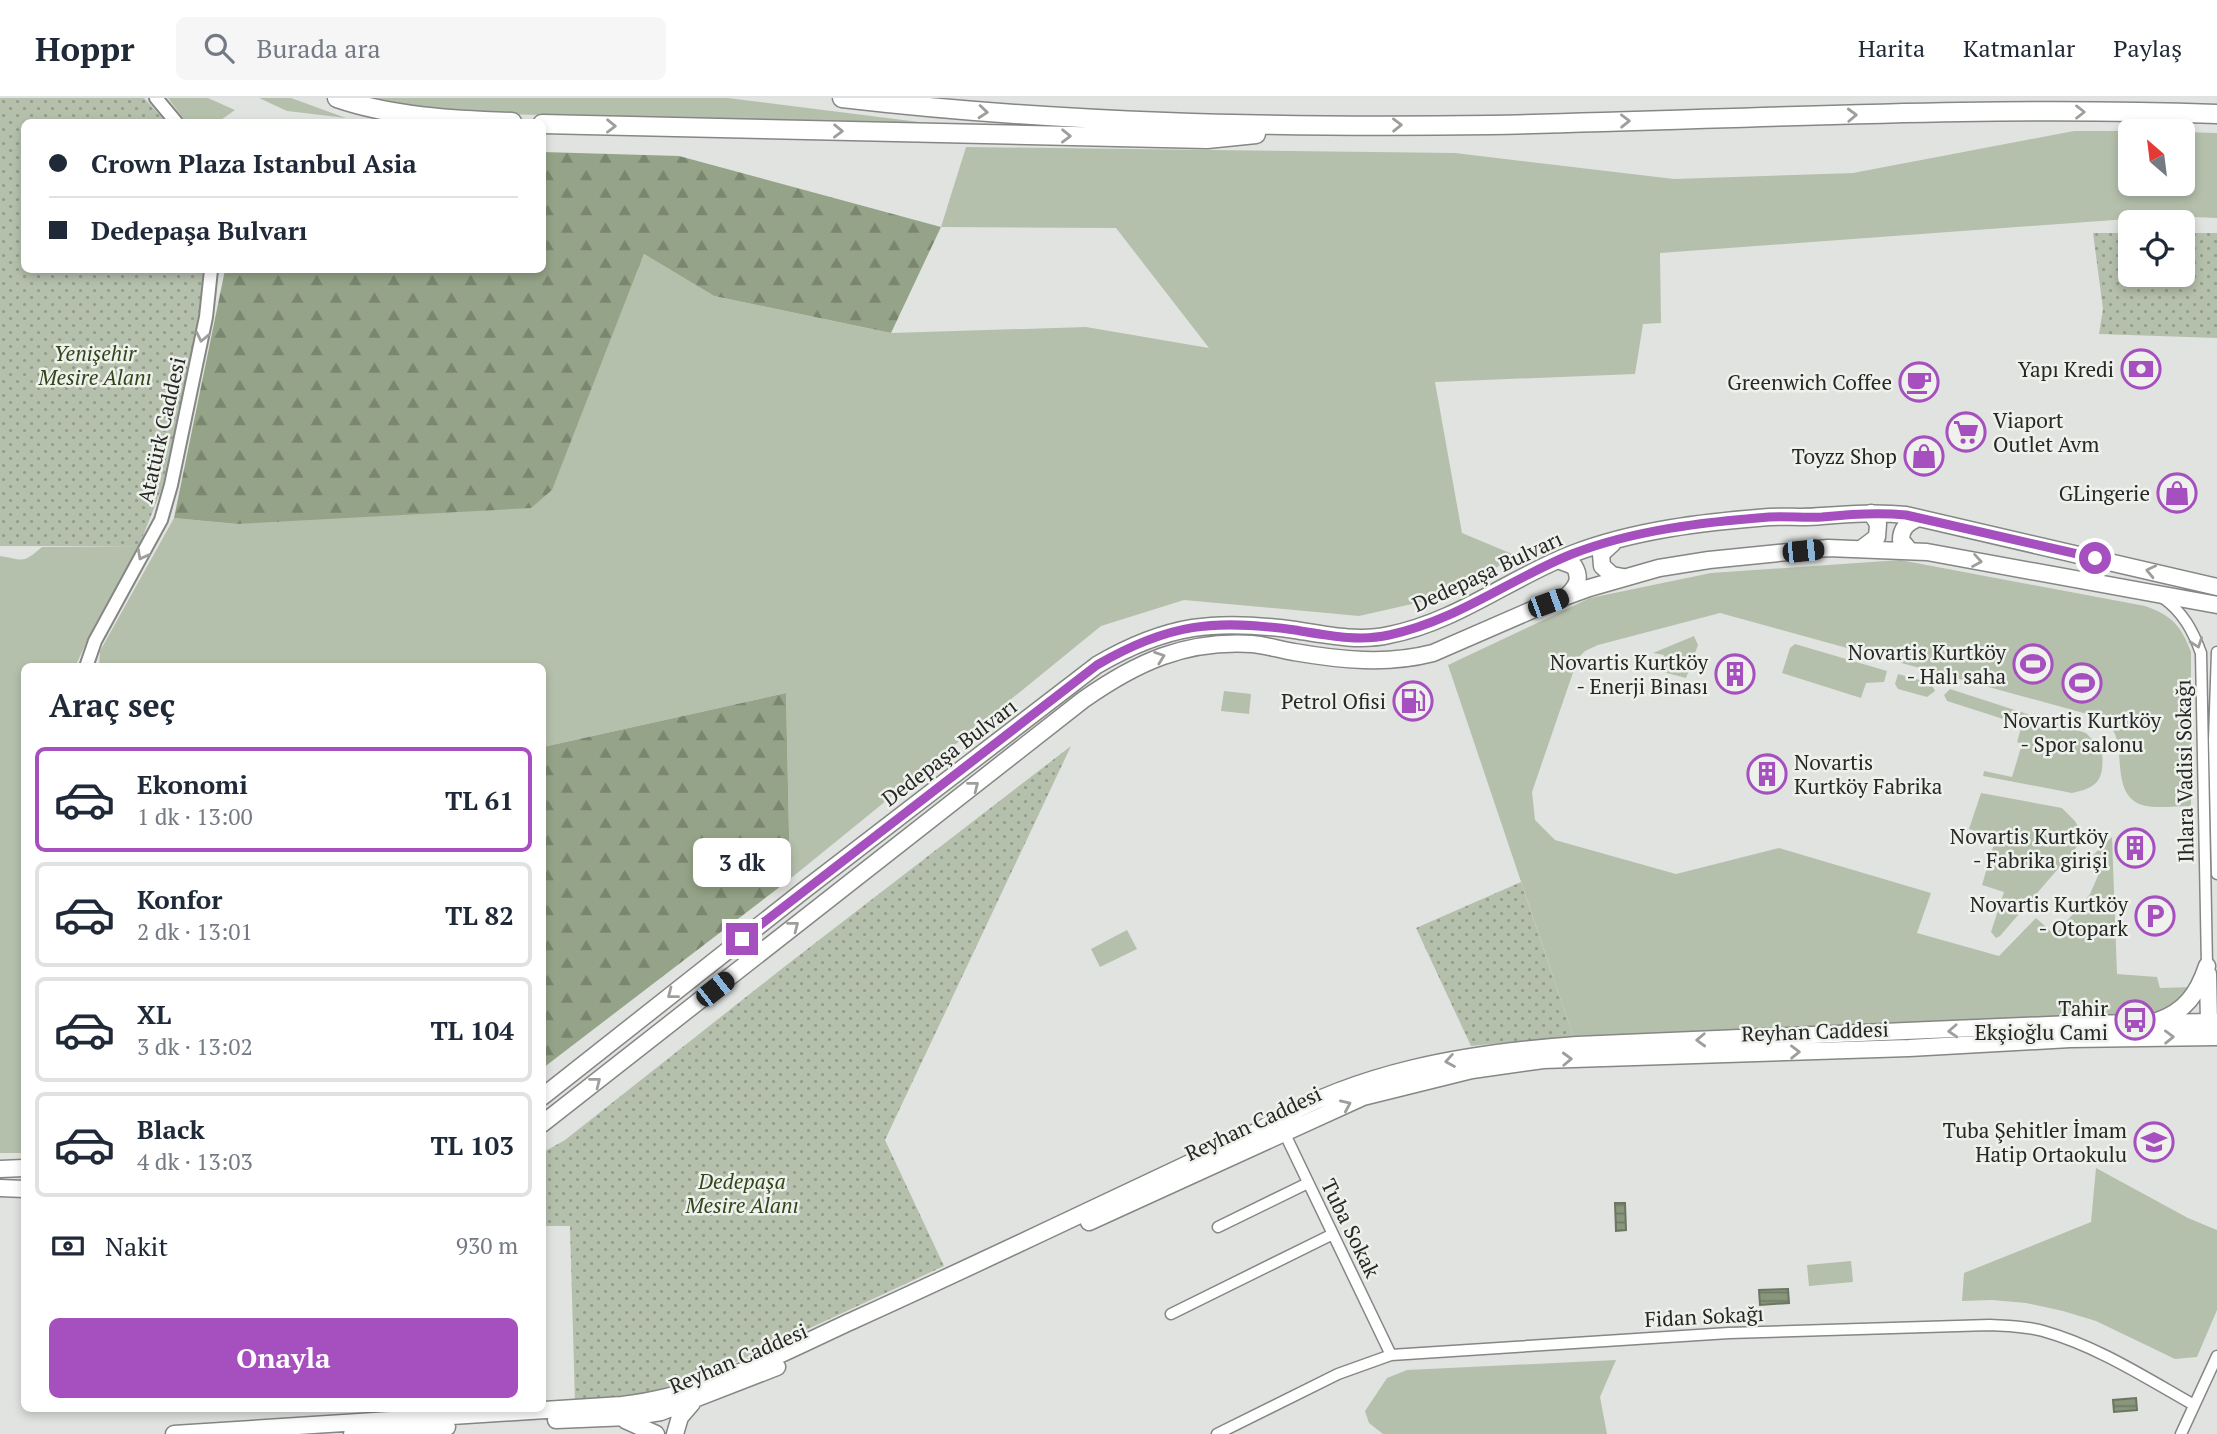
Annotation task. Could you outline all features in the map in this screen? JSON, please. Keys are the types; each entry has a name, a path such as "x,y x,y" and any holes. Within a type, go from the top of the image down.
{"highway":[{"path":"337,98 358,105 449,119"},
{"path":"842,98 1118,121 1329,126 1490,125 1966,111 2217,114"},
{"path":"546,124 1207,139 1329,126"}],"main road":[{"name":"Dedepaşa Bulvarı","path":"546,1094 888,825 1097,665 1119,652 1161,634 1192,626 1249,625 1366,638 1389,635 1439,620 1558,560 1615,541 1709,523 1871,513 1919,518 2217,587"},
{"path":"1861,549 1877,537 1878,524 1871,513"},
{"path":"1910,551 1901,540 1901,535 1907,524 1919,518"},
{"path":"1615,541 1601,554 1602,566 1612,575 1623,577"},
{"name":"Dedepaşa Bulvarı","path":"546,1121 1083,700 1113,679 1178,650 1213,644 1255,644 1330,658 1377,661 1413,658 1433,653 1567,596 1623,577 1709,559 1828,548 1927,552 2217,605"},
{"path":"1558,560 1574,566 1578,575 1576,586 1567,596"},
{"path":"2148,1023 2178,1012 2189,1002 2202,983 2207,966"},
{"path":"2207,966 2215,1030"},
{"name":"Reyhan Caddesi","path":"352,1434 609,1418 696,1399 752,1378 1280,1125 1367,1079 1427,1065 1517,1049 2071,1024 2148,1023 2215,1030"},
{"name":"Reyhan Caddesi","path":"654,1409 873,1311 1260,1130 1363,1097 1472,1070 1543,1060 1896,1049 2215,1030"},
{"path":"0,1169 21,1168"},
{"path":"0,1188 21,1189"},
{"path":"673,1434 680,1417 696,1399"},
{"path":"654,1409 673,1434"},
{"path":"174,1434 654,1409"},
{"path":"654,1409 658,1434"},
{"path":"609,1418 636,1423 658,1434"}],"street":[{"path":"156,98 174,119"},
{"name":"Atatürk Caddesi","path":"87,663 95,641 161,520 171,485 206,317 211,273"},
{"name":"Ihlara Vadisi Sokağı","path":"2154,592 2181,614 2201,653 2207,966"},
{"path":"2217,652 2214,740 2217,874"},
{"name":"Tuba Sokak","path":"1280,1125 1391,1355"},
{"path":"1218,1227 1308,1183"},
{"path":"1171,1314 1333,1234"},
{"name":"Fidan Sokağı","path":"1217,1434 1338,1374 1391,1355 1729,1333 2008,1326 2044,1332 2078,1344 2194,1405"},
{"path":"2181,1434 2217,1356"}],"green space":[{"name":"Yenişehir Mesire Alanı","path":"0,98 144,98 163,119 21,119 21,273 205,273 192,361 162,488 139,546 0,546"},
{"path":"168,98 208,98 235,110 222,119 184,119"},
{"path":"259,98 291,98 346,118 287,111"},
{"path":"375,98 728,98 935,124 493,114 414,106"},
{"path":"2074,131 2118,131 2118,196 2195,196 2195,132 2217,133 2217,218 2195,217 2195,210 2118,210 2118,220 1660,253 1661,323 1643,324 1635,374 1435,382 1462,533 1517,556 1443,597 1359,616 1184,600 1101,626 790,879 786,693 546,746 546,663 99,663 100,651 174,518 237,524 552,489 644,254 714,296 891,333 1086,327 1209,348 1116,228 941,227 966,147 1455,153 1674,179 1853,173"},
{"path":"546,152 679,156 941,227 891,333 714,296 644,254 552,490 531,508 237,524 174,518 224,273 546,273"},
{"path":"2093,233 2118,233 2118,287 2195,287 2195,233 2217,233 2217,338 2099,334 2103,309"},
{"path":"139,546 93,628 77,663 21,663 21,1153 0,1153 0,556 23,559 42,547"},
{"path":"1900,560 2145,606 2174,622 2191,652 2191,806 2153,807 2133,800 2123,785 2115,734 2098,717 1720,613 1598,645 1578,658 1532,792 1535,820 1555,840 1676,874 1779,848 1931,893 1917,933 1999,956 2036,918 2055,935 2090,894 2101,869 2090,858 2112,837 2117,974 2157,977 2160,988 2191,987 2188,997 2159,1016 1573,1036 1448,665 1590,598 1711,573"},
{"path":"1694,636 1698,645 1686,678 1659,671 1664,655 1653,653"},
{"path":"1795,644 1887,671 1884,682 1866,683 1861,698 1782,673 1790,648"},
{"path":"1898,674 1931,683 1935,691 1927,697 1898,689 1895,684"},
{"path":"1950,689 2086,733 2102,750 2101,775 2089,788 2072,793 1983,776 1984,771 2012,777 2022,744 2017,742 2022,725 1947,701 1944,695"},
{"path":"1224,691 1251,694 1249,714 1221,711"},
{"path":"786,693 790,879 546,1066 546,746"},
{"name":"Dedepaşa Mesire Alanı","path":"1071,746 885,1140 944,1266 730,1365 641,1394 575,1403 570,1226 546,1226 546,1151 565,1140"},
{"path":"1981,793 2062,808 2080,830 2076,848 1996,938 1991,932 2004,892 1982,885 1996,837 1969,829"},
{"path":"1521,882 1573,1036 1471,1046 1416,928"},
{"path":"1127,930 1137,949 1100,967 1091,949"},
{"path":"2096,1168 2188,1218 2217,1230 2217,1310 2197,1357 2175,1359 2096,1321 2063,1311 2026,1303 1962,1301 1964,1273 2091,1222"},
{"path":"1851,1261 1853,1282 1809,1286 1807,1265"},
{"path":"1616,1360 1600,1397 1607,1434 1383,1434 1369,1423 1365,1411 1387,1378 1407,1370"}],"shaded area":[{"path":"1615,1203 1625,1203 1626,1230 1616,1231"},
{"path":"1788,1289 1789,1303 1760,1305 1759,1290"},
{"path":"2136,1398 2137,1410 2114,1412 2113,1400"}],"place":[{"name":"Yapı Kredi","path":"2141,369"},
{"name":"Greenwich Coffee","path":"1919,382"},
{"name":"Viaport Outlet Avm","path":"1966,432"},
{"name":"Toyzz Shop","path":"1924,456"},
{"name":"GLingerie","path":"2177,493"},
{"name":"Novartis Kurtköy - Halı saha","path":"2033,664"},
{"name":"Novartis Kurtköy - Enerji Binası","path":"1735,674"},
{"name":"Novartis Kurtköy - Spor salonu","path":"2082,683"},
{"name":"Petrol Ofisi","path":"1413,701"},
{"name":"Novartis Kurtköy Fabrika","path":"1767,774"},
{"name":"Novartis Kurtköy - Fabrika girişi","path":"2135,848"},
{"name":"Novartis Kurtköy - Otopark","path":"2155,916"},
{"name":"Tahir Ekşioğlu Cami","path":"2135,1020"},
{"name":"Tuba Şehitler İmam Hatip Ortaokulu","path":"2154,1142"}],"route":[{"path":"742,939 1097,665 1119,652 1161,634 1192,626 1249,625 1366,638 1389,635 1439,620 1541,568 1586,549 1669,529 1749,519 1881,513 1906,515 2095,558"}]}
